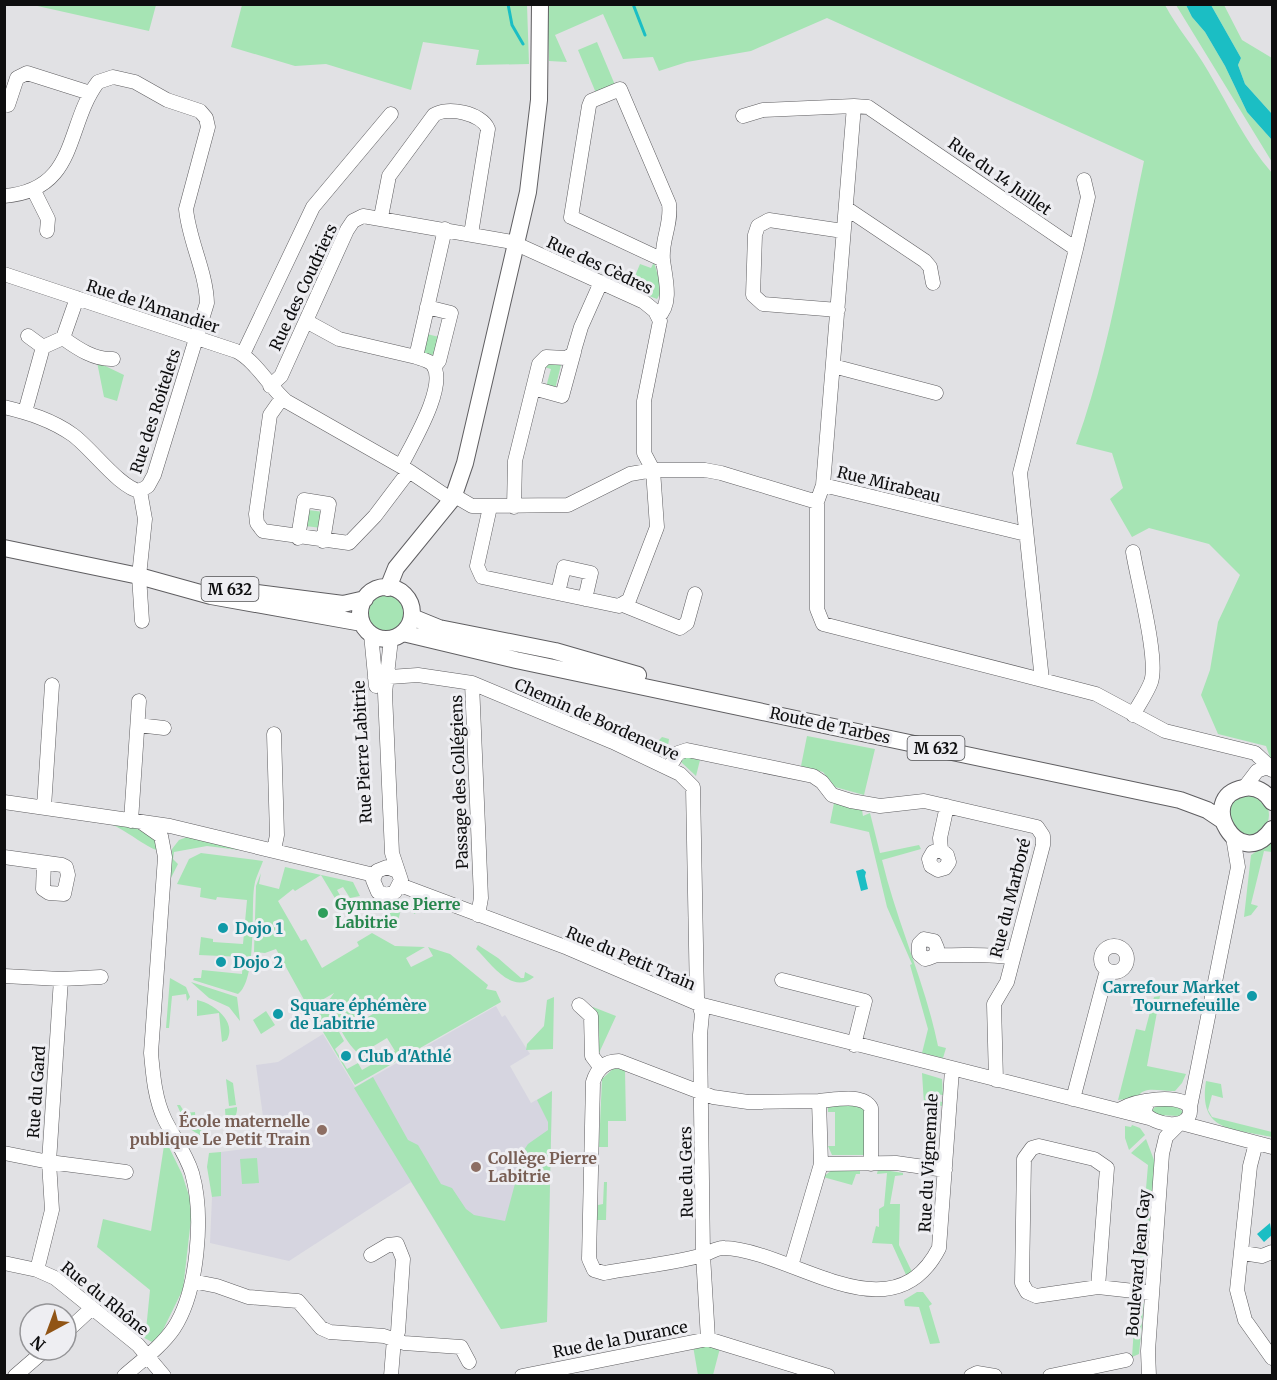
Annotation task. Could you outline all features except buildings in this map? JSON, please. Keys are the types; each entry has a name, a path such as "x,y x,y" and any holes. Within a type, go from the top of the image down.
{"main road":[{"path":"397,636 412,617 411,608 395,590 396,568 453,498 465,463 517,245 530,180 539,100 540,4"},
{"name":"Route de Tarbes","path":"4,548 139,576 211,596 366,628 380,639 397,636 692,695 1180,800 1207,810 1222,820"},
{"name":"Route de Tarbes","path":"139,576 343,604 365,599 379,588 395,590"},
{"path":"365,599 361,606 366,628"},
{"name":"Route de Tarbes","path":"412,617 439,628 555,651 658,681 692,695"},
{"path":"1272,801 1262,791 1244,789 1228,798 1223,808 1222,820 1233,837 1243,842 1255,842 1272,831"},
{"name":"Route de Tarbes","path":"1180,800 1228,798"}],"street":[{"path":"4,196 33,189 52,177 66,159 90,93 27,73 17,78 8,105"},
{"name":"Rue des Roitelets","path":"90,93 99,82 113,77 135,82 167,100 200,111 206,118 208,127 186,209 187,222 207,290 207,303 153,475 148,486 140,490"},
{"path":"658,317 667,302 663,242 670,217 669,204 620,89 593,100 588,106 571,216 578,222 663,260"},
{"path":"823,485 854,106"},
{"name":"Rue du 14 Juillet","path":"743,116 764,110 854,106 878,111 1076,249"},
{"path":"381,217 389,176 434,115 442,111 476,116 484,122 488,129 471,234"},
{"path":"391,114 313,207 243,354 276,392 446,496 472,506 568,505 633,472 653,470 705,470 721,473 817,502 817,609 823,624 1096,694 1165,731 1249,752 1259,756 1267,770 1244,789"},
{"path":"1042,681 1021,466 1088,197 1084,180"},
{"path":"33,189 48,219 47,231"},
{"path":"846,208 925,261 930,267 933,283"},
{"name":"Rue des Coudriers","path":"298,538 267,533 257,523 270,415 281,376 350,225 363,216 381,217 517,245"},
{"path":"838,310 763,304 756,300 753,295 755,235 758,226 769,220 843,231"},
{"path":"416,357 445,229"},
{"name":"Rue des Cèdres","path":"517,245 648,304 658,317 660,330 644,400 644,453 653,470 657,527 629,600 623,605"},
{"name":"Rue de l'Amandier","path":"4,274 243,354"},
{"path":"532,388 562,396 581,327 601,282"},
{"path":"43,347 63,338 77,298"},
{"path":"427,307 451,313 440,361 434,367"},
{"path":"306,321 339,339 427,360 434,367 435,382 427,414 405,469 353,541 346,544 323,542 298,538 304,500 329,504 323,542"},
{"path":"28,336 43,347"},
{"path":"63,338 74,347 102,359 113,359"},
{"path":"26,412 43,347"},
{"path":"514,507 515,461 532,388 542,359 548,356 566,358 574,352"},
{"path":"832,366 936,393"},
{"path":"4,407 51,421 71,434 127,485 140,490 145,519 139,576 142,621"},
{"name":"Rue Mirabeau","path":"817,502 823,485 1026,534"},
{"path":"490,507 477,566 478,573 486,578 623,605 680,628 687,623 695,594"},
{"path":"1133,552 1146,612 1152,672 1151,682 1133,715"},
{"path":"558,593 564,567 591,573 585,599"},
{"name":"Rue Pierre Labitrie","path":"366,628 380,679 392,853 397,871"},
{"name":"Rue Pierre Labitrie","path":"378,871 384,853 380,679 397,636"},
{"name":"Chemin de Bordeneuve","path":"380,679 418,675 472,683 669,768 690,782 695,795 699,1004"},
{"name":"Passage des Collégiens","path":"472,683 481,898 478,915"},
{"path":"44,807 52,685"},
{"path":"136,821 139,701"},
{"path":"138,725 164,728"},
{"path":"274,734 277,835 274,850"},
{"name":"Rue du Marboré","path":"669,768 678,753 687,750 813,776 822,782 835,797 862,803 880,806 917,801 1032,824 1042,834 1043,843 1006,984 994,1004 996,1080"},
{"path":"1272,796 1272,801"},
{"path":"4,802 136,821 168,835 200,834 378,871 397,871 400,885 395,892 383,895 373,885 378,871"},
{"path":"941,850 940,837 947,806"},
{"path":"124,1376 172,1331 182,1315 192,1281 198,1198 183,1153 164,1118 155,1088 151,1053 168,835"},
{"path":"1190,1108 1238,867 1233,837"},
{"path":"1238,867 1255,842"},
{"path":"4,857 44,863"},
{"name":"Rue du Petit Train","path":"400,885 567,948 699,1004 952,1070 1272,1147"},
{"path":"936,954 949,957 993,955 1013,958"},
{"path":"1073,1099 1107,970"},
{"path":"4,976 61,979 101,977"},
{"name":"Rue du Gard","path":"4,1153 49,1162 61,979"},
{"path":"782,980 865,1001 854,1044"},
{"name":"Rue du Gers","path":"699,1004 702,1014 700,1095 703,1255 708,1340"},
{"path":"579,1005 591,1016 592,1056 601,1068 609,1062 622,1062 700,1095 748,1102 860,1099 868,1104 871,1164"},
{"name":"Rue du Vignemale","path":"601,1068 593,1082 591,1267 597,1273 703,1255 720,1248 732,1248 791,1266 827,1281 866,1288 899,1286 916,1278 927,1269 939,1248 952,1070"},
{"path":"1196,1069 1175,1101 1184,1102 1220,1134"},
{"name":"Rue du Petit Train","path":"1121,1109 1154,1098 1175,1101"},
{"path":"791,1266 821,1164 819,1101"},
{"name":"Boulevard Jean Gay","path":"1148,1101 1144,1109 1150,1119 1162,1154"},
{"name":"Boulevard Jean Gay","path":"1149,1376 1152,1293 1162,1154 1166,1137 1188,1119 1190,1108"},
{"path":"1256,1143 1250,1166 1243,1253 1237,1290 1240,1310 1272,1358"},
{"path":"1098,1287 1107,1168 1094,1159 1034,1147 1028,1151 1024,1159 1023,1286 1029,1293 1036,1296 1098,1287 1152,1293"},
{"path":"37,1270 52,1210 49,1162 126,1172"},
{"path":"821,1164 896,1163 945,1170"},
{"path":"371,1255 388,1245 398,1244 402,1251 398,1332 394,1339 391,1376"},
{"path":"1243,1253 1262,1256 1272,1252"},
{"name":"Rue du Rhône","path":"4,1263 48,1273 138,1344 164,1376"},
{"path":"192,1281 217,1286 249,1297 299,1301 319,1326 330,1332 384,1336 404,1343 461,1347 469,1362"},
{"path":"78,1321 92,1308"},
{"name":"Rue de la Durance","path":"522,1376 708,1340 828,1376"},
{"path":"1050,1376 1097,1370 1126,1360"},
{"path":"15,1376 31,1362"},
{"path":"971,1376 977,1373 994,1376"}],"shaded area":[{"path":"496,1006 502,1017 505,1015 530,1054 510,1066 531,1103 552,1091 547,1322 501,1329 411,1182 289,1261 210,1243 212,1197 221,1195 221,1152 267,1146 256,1065 278,1062 323,1034 355,1087"}],"green space":[{"path":"33,5 156,5 149,31"},
{"path":"242,5 527,5 529,64 476,65 479,50 423,42 411,90 326,64 295,66 231,47"},
{"path":"547,5 1165,5 1203,63 1245,136 1272,173 1272,763 1266,746 1218,734 1201,695 1210,670 1218,622 1240,575 1209,544 1149,528 1132,537 1110,499 1123,488 1112,453 1076,444 1088,410 1107,339 1144,161 827,18 751,51 687,62 659,71 653,57 623,59 603,14 555,35 567,62 549,61"},
{"path":"1176,5 1186,5 1225,66 1247,112 1272,140 1272,162"},
{"path":"1211,5 1224,5 1242,40 1272,58 1272,114 1245,84 1238,65 1241,58"},
{"path":"597,42 615,85 596,93 578,50"},
{"path":"654,262 662,290 657,299 649,296 652,290 633,281 640,264 651,268"},
{"path":"427,334 443,338 437,356 423,353"},
{"path":"97,362 124,375 117,401 104,397"},
{"path":"551,362 561,365 555,389 546,387 551,369 544,367"},
{"path":"308,510 324,512 322,528 305,526"},
{"path":"386,592 401,598 407,613 401,628 386,634 371,628 365,613 371,598"},
{"path":"807,736 875,749 864,795 835,787 823,772 801,766"},
{"path":"662,737 669,739 667,753 660,755 652,751 653,746"},
{"path":"685,757 700,760 696,776 681,762"},
{"path":"1249,795 1257,796 1263,801 1268,807 1268,823 1263,829 1257,834 1249,835 1241,834 1235,829 1230,823 1229,815 1230,807 1235,801 1241,796"},
{"path":"834,803 862,810 863,816 870,813 880,853 919,845 921,849 882,860 926,999 938,1046 946,1048 943,1058 922,1053 928,1029 910,965 912,964 887,907 869,832 830,823"},
{"path":"108,823 142,827 154,833 160,862 157,850"},
{"path":"187,837 239,847 239,850 207,846 174,852 173,859 178,864 170,880 172,849 179,840"},
{"path":"1272,841 1272,852 1264,851 1251,904 1258,906 1251,915 1244,917 1251,855"},
{"path":"201,853 263,861 254,888 251,960 244,986 238,994 193,980 201,978 202,970 242,974 243,957 199,955 201,937 213,939 213,942 243,944 247,900 217,897 216,900 200,897 201,888 177,884 189,859"},
{"path":"285,867 353,882 360,896 350,898 343,887 337,890 341,897 336,900 321,875 295,891 293,889 278,901 301,941 306,939 322,968 359,946 357,942 372,933 395,946 425,947 406,958 411,967 433,956 428,947 450,954 488,985 486,989 496,991 501,1002 355,1085 276,949 265,953 254,952 256,886 261,873 259,884 279,889","holes":["334,993 327,1003 346,1038 358,1053 376,1062 362,1070 358,1063 347,1069 335,1049 344,1041 322,1000","366,1001 373,1014 357,1023 355,1011","387,1038 395,1051 380,1055 372,1047"]},
{"path":"404,903 418,906 415,914 405,908 401,909 397,925 391,919 389,909"},
{"path":"478,945 498,958 521,978 524,978 525,972 534,977 526,982 510,980 495,969 476,949"},
{"path":"170,978 186,987 190,997 187,1001 186,994 172,996 169,1028 166,1028"},
{"path":"191,982 237,997 240,1021 229,1007 209,998"},
{"path":"1160,996 1147,1066 1186,1074 1175,1091 1149,1090 1144,1091 1138,1097 1118,1100 1136,1029 1145,1031 1154,997"},
{"path":"554,997 553,1049 526,1050 527,1044 544,1026 547,1000"},
{"path":"197,1000 210,1005 222,1014 229,1026 227,1040 222,1042 219,1013 197,1016"},
{"path":"593,1007 616,1016 599,1053 594,1051"},
{"path":"266,1011 275,1025 261,1034 253,1020"},
{"path":"614,1068 625,1070 626,1121 608,1121 608,1147 599,1147 602,1079"},
{"path":"922,1073 942,1079 943,1095 936,1094 935,1101 943,1102 943,1106 924,1104"},
{"path":"373,1077 408,1140 418,1145 441,1184 452,1188 466,1209 474,1215 505,1221 524,1150 528,1144 548,1130 548,1122 537,1100 552,1091 547,1322 501,1329 354,1088"},
{"path":"226,1079 233,1083 236,1105 229,1106"},
{"path":"1206,1081 1221,1084 1223,1098 1212,1095 1208,1110 1212,1117 1272,1132 1272,1137 1231,1129 1213,1119 1207,1110"},
{"path":"864,1104 864,1155 832,1155 828,1146 835,1146 835,1112 828,1112 828,1106"},
{"path":"177,1105 180,1105 185,1113 195,1112 196,1127 203,1126 204,1138 187,1127"},
{"path":"1157,1105 1178,1107 1183,1112 1179,1116 1157,1115 1152,1110"},
{"path":"237,1107 234,1119 228,1124 217,1130 210,1127 226,1124 225,1109"},
{"path":"1132,1125 1140,1128 1145,1135 1129,1150 1125,1138 1125,1126 1131,1127"},
{"path":"165,1139 182,1174 191,1202 191,1219 183,1289 160,1336 152,1342 135,1333 141,1334 146,1330 150,1290 97,1247 103,1219 151,1231"},
{"path":"1146,1139 1154,1160 1155,1170 1145,1278 1138,1284 1148,1165 1131,1153"},
{"path":"221,1152 221,1196 212,1197 207,1167 209,1153"},
{"path":"257,1158 259,1183 242,1184 240,1159"},
{"path":"878,1169 903,1173 903,1175 895,1176 890,1204 900,1204 899,1245 913,1274 907,1277 892,1244 872,1243 876,1226 879,1227 879,1209 884,1206 887,1173 877,1174"},
{"path":"832,1170 860,1170 860,1174 856,1174 852,1185 823,1177"},
{"path":"604,1182 607,1182 606,1220 597,1220 598,1205 603,1204"},
{"path":"917,1292 923,1292 932,1304 929,1306 940,1343 930,1344 919,1307 905,1306 904,1300"},
{"path":"1136,1298 1144,1304 1139,1354 1132,1357"},
{"path":"693,1346 720,1348 713,1375 698,1375"}],"water":[{"path":"1186,5 1211,5 1241,58 1238,65 1245,84 1272,114 1272,140 1247,112 1225,66"},
{"path":"863,869 866,872 868,889 861,891 856,871"},
{"path":"1270,1223 1272,1235 1264,1242 1257,1234"}],"waterway":[{"path":"508,4 512,25 523,44"},
{"path":"633,4 645,35"}],"place":[{"name":"Gymnase Pierre Labitrie","path":"323,913"},
{"name":"Dojo 1","path":"223,928"},
{"name":"Dojo 2","path":"221,962"},
{"name":"Carrefour Market Tournefeuille","path":"1252,996"},
{"name":"Square éphémère de Labitrie","path":"278,1014"},
{"name":"Club d'Athlé","path":"346,1056"},
{"name":"École maternelle publique Le Petit Train","path":"322,1130"},
{"name":"Collège Pierre Labitrie","path":"476,1167"}]}
